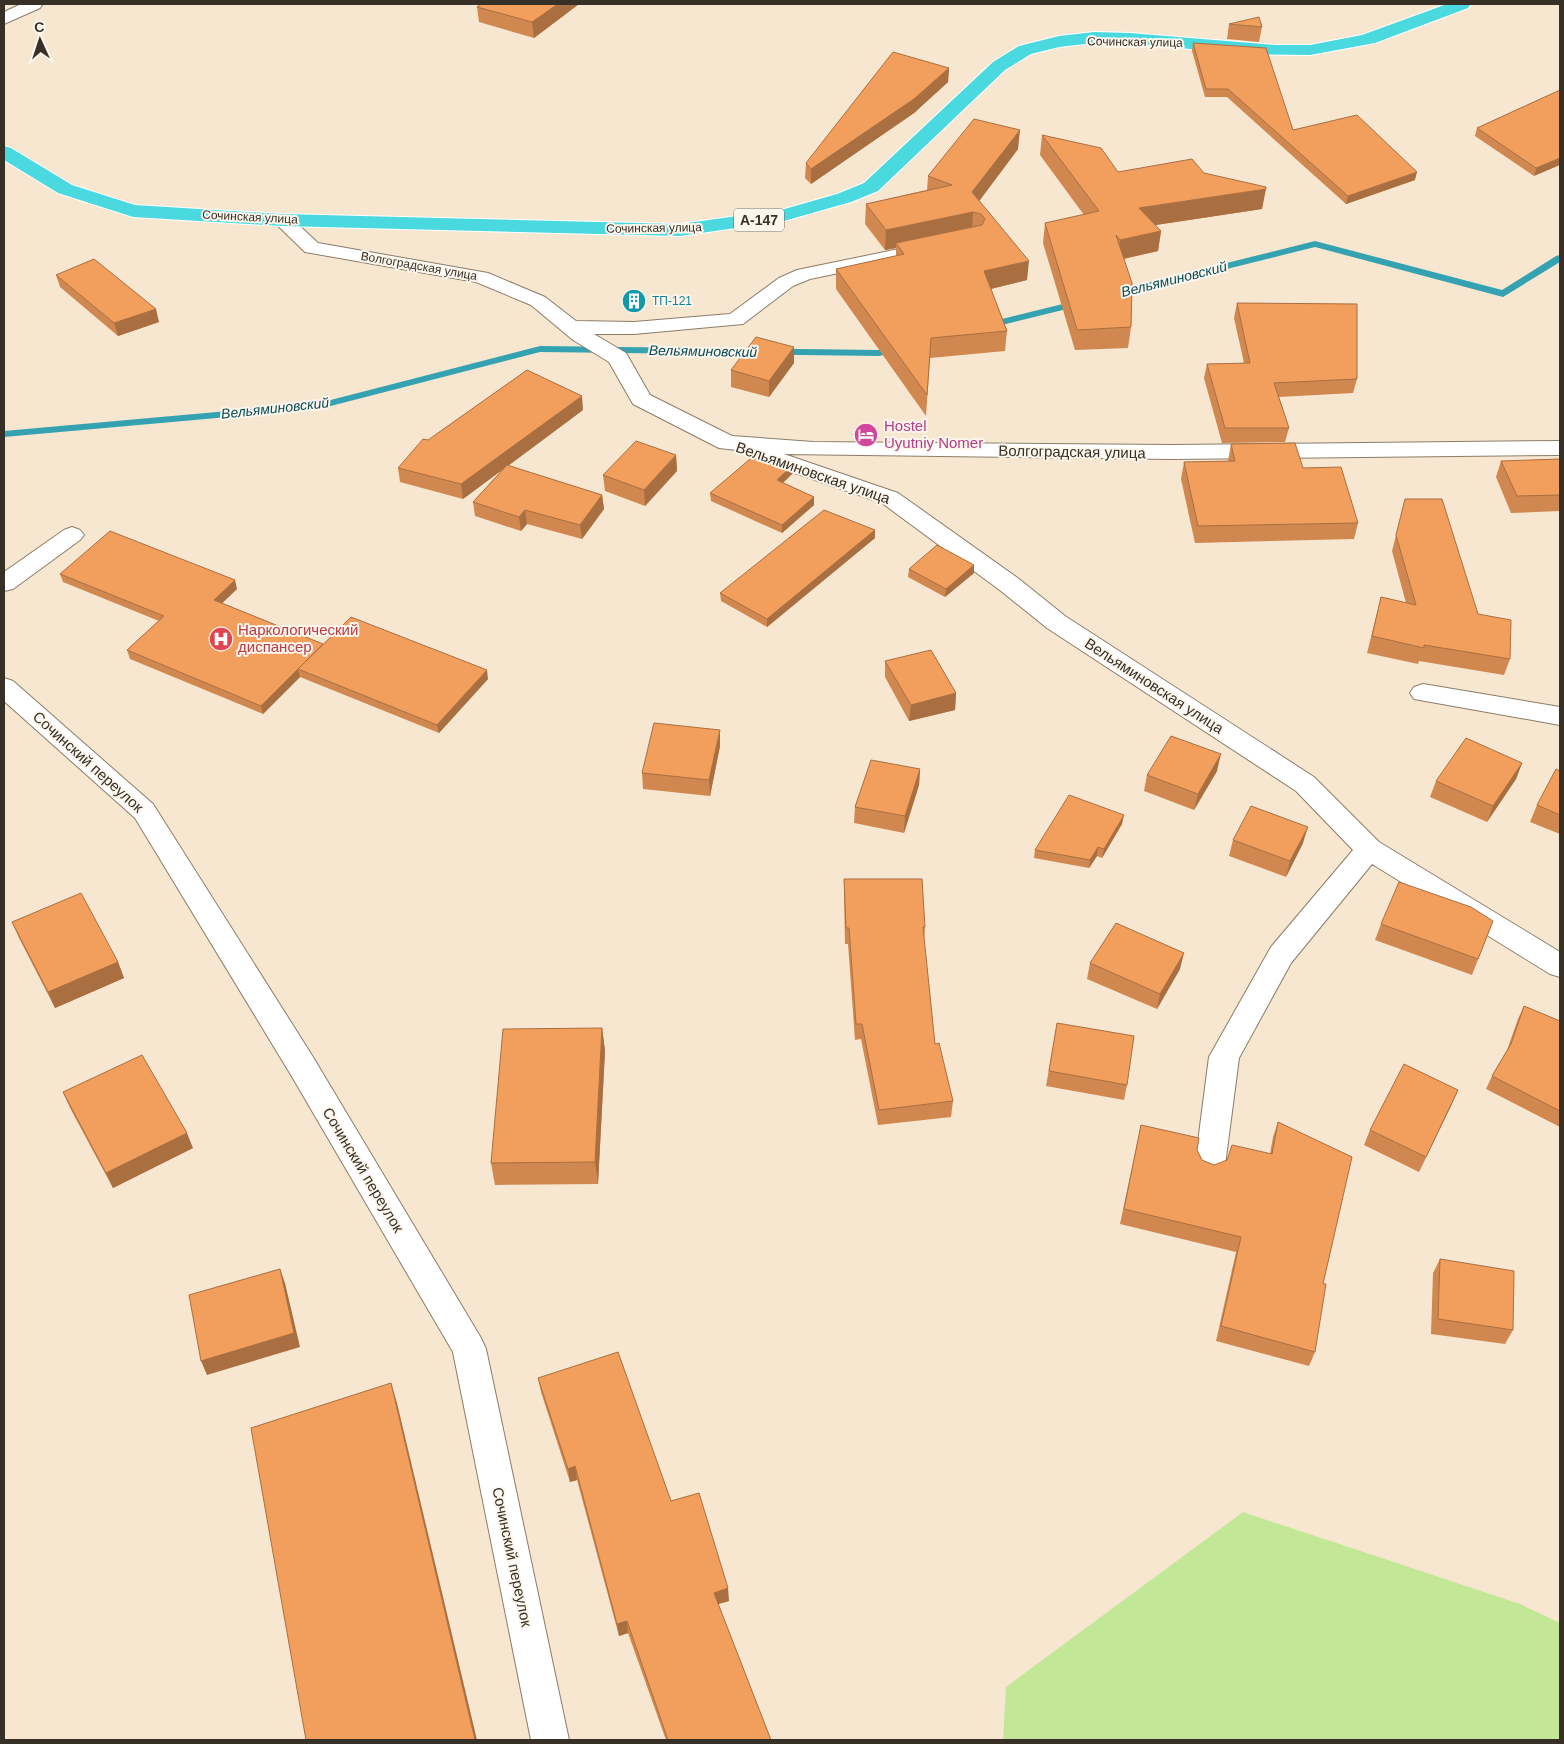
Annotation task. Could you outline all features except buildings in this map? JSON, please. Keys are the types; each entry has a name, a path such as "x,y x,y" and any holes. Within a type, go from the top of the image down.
{"highway":[{"name":"Сочинская улица","path":"4,152 66,189 133,211 282,220 680,230 747,222 844,198 871,187 999,66 1022,51 1042,45 1103,38 1275,50 1340,47 1407,26 1462,4"}],"street":[{"path":"4,19 34,4"},
{"name":"Волгоградская улица","path":"282,220 312,248 481,276 538,301 576,331 618,358 641,399 727,443 813,449 1171,452 1560,448"},
{"path":"576,331 736,320 786,282 804,274 953,244"},
{"name":"Вельяминовская улица","path":"727,443 890,498 1010,585 1056,622 1305,784 1370,849 1560,966"},
{"path":"4,583 72,535"},
{"name":"Сочинский переулок","path":"4,687 144,812 302,1066 469,1349 550,1740"},
{"path":"1423,694 1560,716"},
{"path":"1210,1165 1224,1057 1281,955 1370,849"}],"green space":[{"path":"1243,1512 1520,1604 1560,1623 1560,1740 1003,1740 1006,1687"}],"waterway":[{"name":"Вельяминовский","path":"1114,294 1315,244 1503,294 1560,258"},
{"name":"Вельяминовский","path":"986,326 1079,303"},
{"name":"Вельяминовский","path":"4,434 319,406 540,349 879,353 900,348"}],"place":[{"name":"ТП-121","path":"634,301"},
{"name":"Hostel Uyutniy Nomer","path":"866,435"},
{"name":"Наркологический диспансер","path":"221,639"}]}
